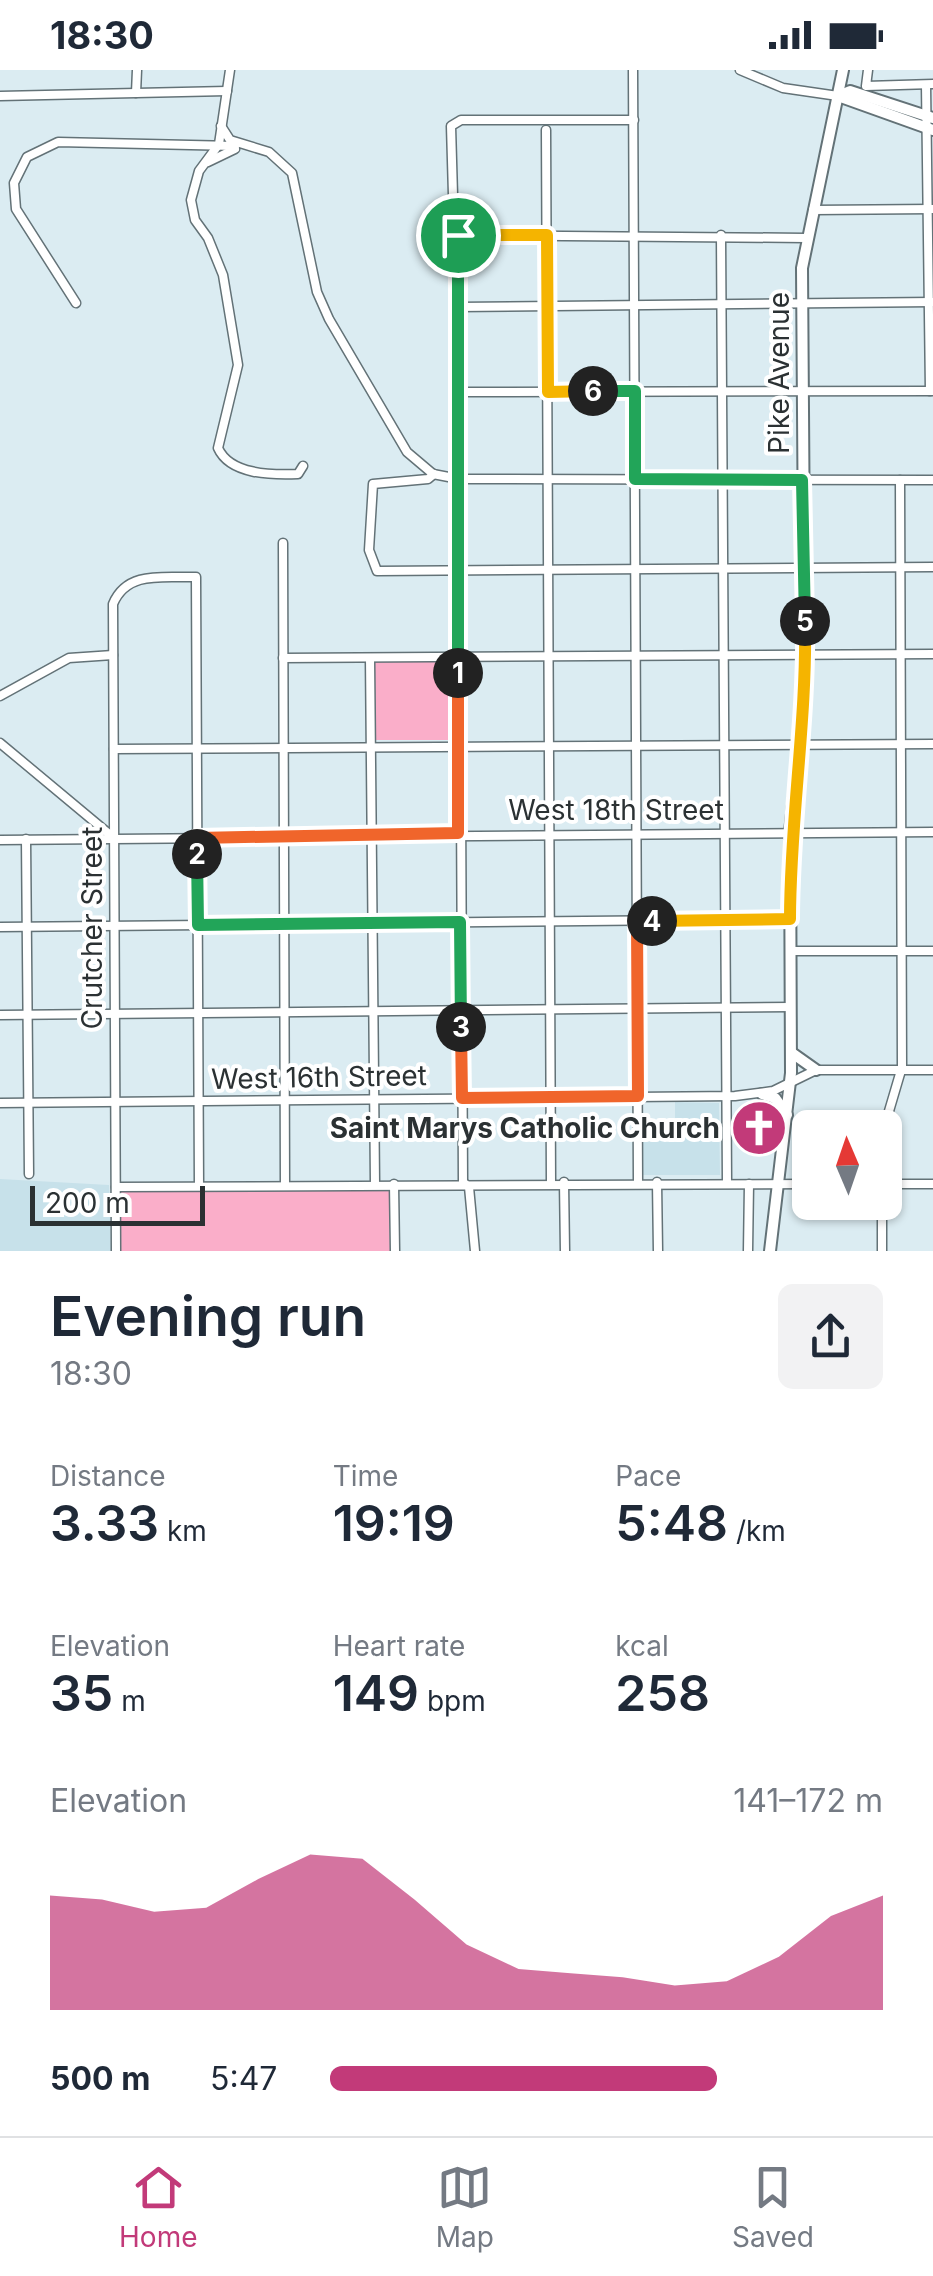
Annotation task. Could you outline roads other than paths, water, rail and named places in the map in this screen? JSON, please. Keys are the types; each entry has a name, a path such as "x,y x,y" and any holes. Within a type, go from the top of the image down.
{"main road":[{"name":"Pike Avenue","path":"770,1251 792,1053 790,832 806,655 801,305 806,238 843,70"},
{"path":"838,96 930,123"},
{"path":"792,1053 816,1070"},
{"path":"762,1094 776,1100 787,1115"}],"street":[{"path":"136,93 137,70"},
{"path":"230,70 219,144 192,189 191,210 223,274 238,365 217,443 219,453 240,470 298,474 303,466"},
{"path":"633,70 638,1182"},
{"path":"458,392 931,391 929,84 864,85 868,70"},
{"path":"742,71 786,89 838,96"},
{"path":"0,96 227,91"},
{"path":"474,1251 474,1207 469,1187 463,1182 458,833 458,235 452,126 470,120 634,120"},
{"path":"202,143 221,126"},
{"path":"221,126 230,140 245,147"},
{"path":"546,130 546,832 551,1182"},
{"path":"76,303 16,209 13,191 22,163 38,148 58,142 245,147 269,152 292,172 324,310 407,452 434,474 459,480 933,480"},
{"path":"202,167 225,152 245,147"},
{"path":"812,210 932,208"},
{"path":"458,235 806,238"},
{"path":"722,235 727,1182"},
{"path":"458,307 931,302"},
{"path":"434,474 428,479 376,480 371,493 369,550 377,570 933,567"},
{"path":"889,1110 901,1070 900,480"},
{"path":"282,543 285,1185"},
{"name":"Crutcher Street","path":"116,1251 113,604 133,581 196,577 197,748"},
{"path":"0,696 69,658 113,654"},
{"path":"283,658 933,654"},
{"path":"370,658 374,1184"},
{"path":"114,749 546,743 933,744"},
{"path":"0,744 114,838"},
{"path":"197,748 199,1186"},
{"name":"West 18th Street","path":"0,840 546,832 933,832"},
{"path":"26,839 29,1174"},
{"path":"0,927 790,919"},
{"path":"790,950 933,950"},
{"path":"0,1015 790,1007"},
{"name":"West 16th Street","path":"0,1103 726,1096 762,1094 816,1070 933,1070"},
{"path":"116,1187 463,1182 792,1184"},
{"path":"564,1182 565,1251"},
{"path":"657,1182 658,1251"},
{"path":"394,1184 395,1251"},
{"path":"748,1251 749,1184"},
{"path":"902,1184 933,1184"},
{"path":"882,1220 882,1251"}],"place":[{"name":"Saint Marys Catholic Church","path":"759,1128"}]}
